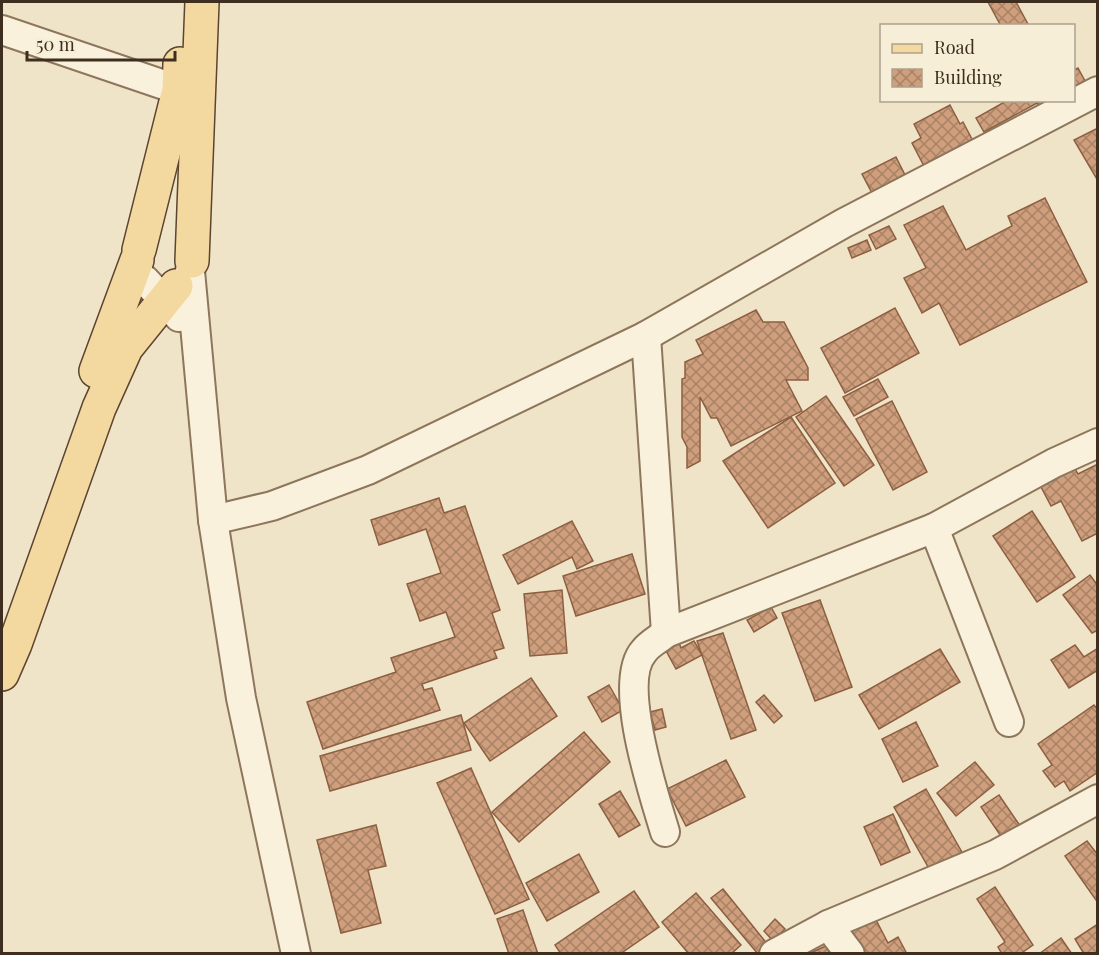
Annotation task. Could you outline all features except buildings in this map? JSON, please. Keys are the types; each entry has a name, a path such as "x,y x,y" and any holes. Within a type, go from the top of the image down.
{"main road":[{"path":"2,621 69,451 163,273 179,90 183,2"},
{"path":"2,674 15,644 99,408 163,273 202,2"}],"street":[{"path":"2,30 179,90"},
{"path":"213,520 272,506 368,470 646,336 844,223 1098,91"},
{"path":"163,273 198,335 213,520 241,698 296,954"},
{"path":"163,273 198,335"},
{"path":"646,336 666,633"},
{"path":"665,832 638,739 633,684 642,652 666,633 934,528 1054,463 1098,443"},
{"path":"934,528 1009,722"},
{"path":"774,954 828,925 994,855 1098,799"},
{"path":"828,925 850,954"}]}
